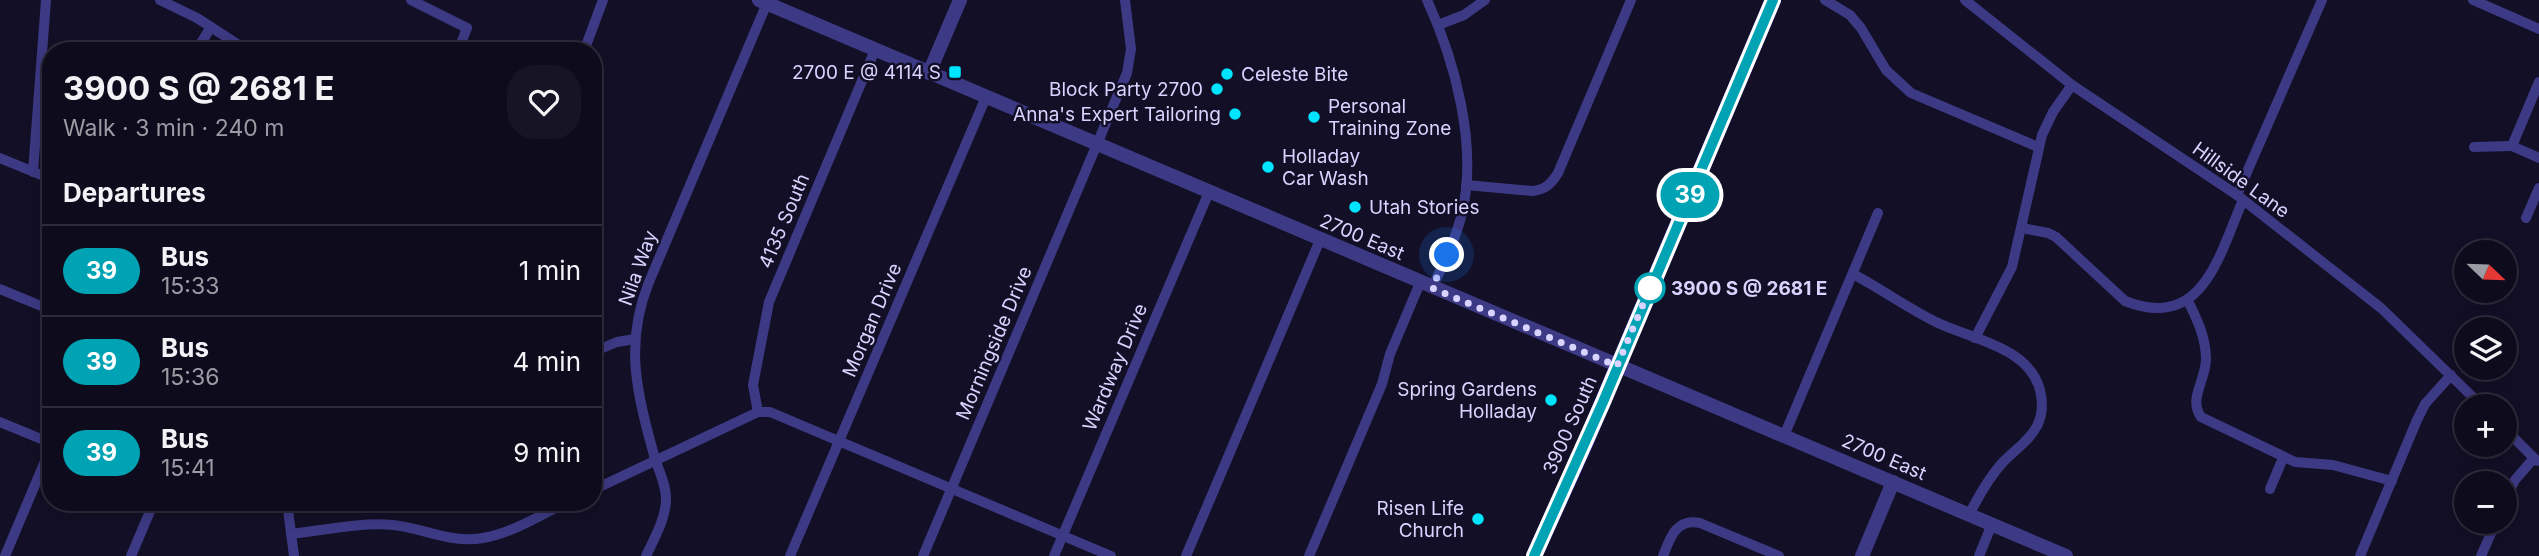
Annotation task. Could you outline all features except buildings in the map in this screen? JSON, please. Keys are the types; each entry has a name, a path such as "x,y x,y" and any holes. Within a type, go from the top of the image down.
{"main road":[{"name":"3900 South","path":"1534,556 1587,439 1773,0"}],"street":[{"path":"43,42 46,0"},
{"path":"160,0 234,42"},
{"path":"411,0 467,28 462,42"},
{"path":"587,42 603,0"},
{"path":"929,73 960,0"},
{"name":"Morningside Drive","path":"923,556 1129,65 1131,49 1125,0"},
{"path":"1308,556 1382,384 1390,354 1458,227 1466,185 1462,117 1455,79 1427,0"},
{"path":"1438,25 1464,15 1485,0"},
{"path":"1466,185 1532,191 1551,183 1558,173 1631,0"},
{"path":"1825,0 1855,20 1886,70 1910,93 2038,147"},
{"name":"Hillside Lane","path":"1965,0 2072,85 2240,198 2381,309 2470,394"},
{"path":"2022,228 2056,237 2125,301 2137,306 2161,308 2188,301 2212,271 2322,0"},
{"path":"2473,0 2539,29"},
{"name":"2700 East","path":"763,2 2066,556"},
{"name":"Nila Way","path":"646,556 662,520 666,503 665,488 636,388 635,340 639,311 763,2"},
{"path":"202,42 211,27"},
{"name":"4135 South","path":"758,412 753,385 769,302 875,50"},
{"path":"33,172 42,53"},
{"path":"2512,146 2539,82"},
{"path":"1975,338 2006,283 2022,228 2038,147 2045,126 2072,85"},
{"name":"Morgan Drive","path":"790,556 986,97"},
{"path":"2474,148 2512,146 2539,158"},
{"path":"0,158 42,176"},
{"path":"2526,218 2539,188"},
{"name":"Wardway Drive","path":"1054,556 1209,192"},
{"path":"1784,436 1878,213"},
{"path":"1186,556 1320,240"},
{"path":"1853,274 1936,322 2013,354 2030,368 2038,383 2042,410 2036,429 1989,478 1969,515"},
{"path":"0,289 42,306"},
{"path":"2188,301 2205,341 2206,360 2195,400 2197,412 2206,421 2283,458 2304,464 2333,466 2392,481"},
{"path":"602,348 618,342 635,340"},
{"path":"2361,556 2426,404 2451,375"},
{"path":"602,486 758,412 779,414 1111,556"},
{"path":"0,422 42,441"},
{"path":"2517,441 2537,460 2517,478"},
{"path":"2270,489 2283,458"},
{"path":"5,556 42,467"},
{"path":"1862,556 1893,482"},
{"path":"131,556 150,511"},
{"path":"288,511 294,556"},
{"path":"291,534 378,524 408,527 460,540 483,539 503,533 548,511"},
{"path":"1662,556 1671,535 1683,523 1700,523 1779,556"},
{"path":"1979,556 1992,524"},
{"path":"2481,556 2491,534"}],"bus line":[{"name":"39","path":"1534,556 1611,384 1773,0"}],"place":[{"name":"2700 E @ 4114 S","path":"955,72"},
{"name":"Celeste Bite","path":"1227,74"},
{"name":"Block Party 2700","path":"1217,89"},
{"name":"Anna's Expert Tailoring","path":"1235,114"},
{"name":"Personal Training Zone","path":"1314,117"},
{"name":"Holladay Car Wash","path":"1268,167"},
{"name":"Utah Stories","path":"1355,207"},
{"name":"3900 S @ 2681 E","path":"1650,288"},
{"name":"Spring Gardens Holladay","path":"1551,400"},
{"name":"Risen Life Church","path":"1478,519"}],"route":[{"path":"1447,255 1432,288 1617,366 1650,288"}]}
